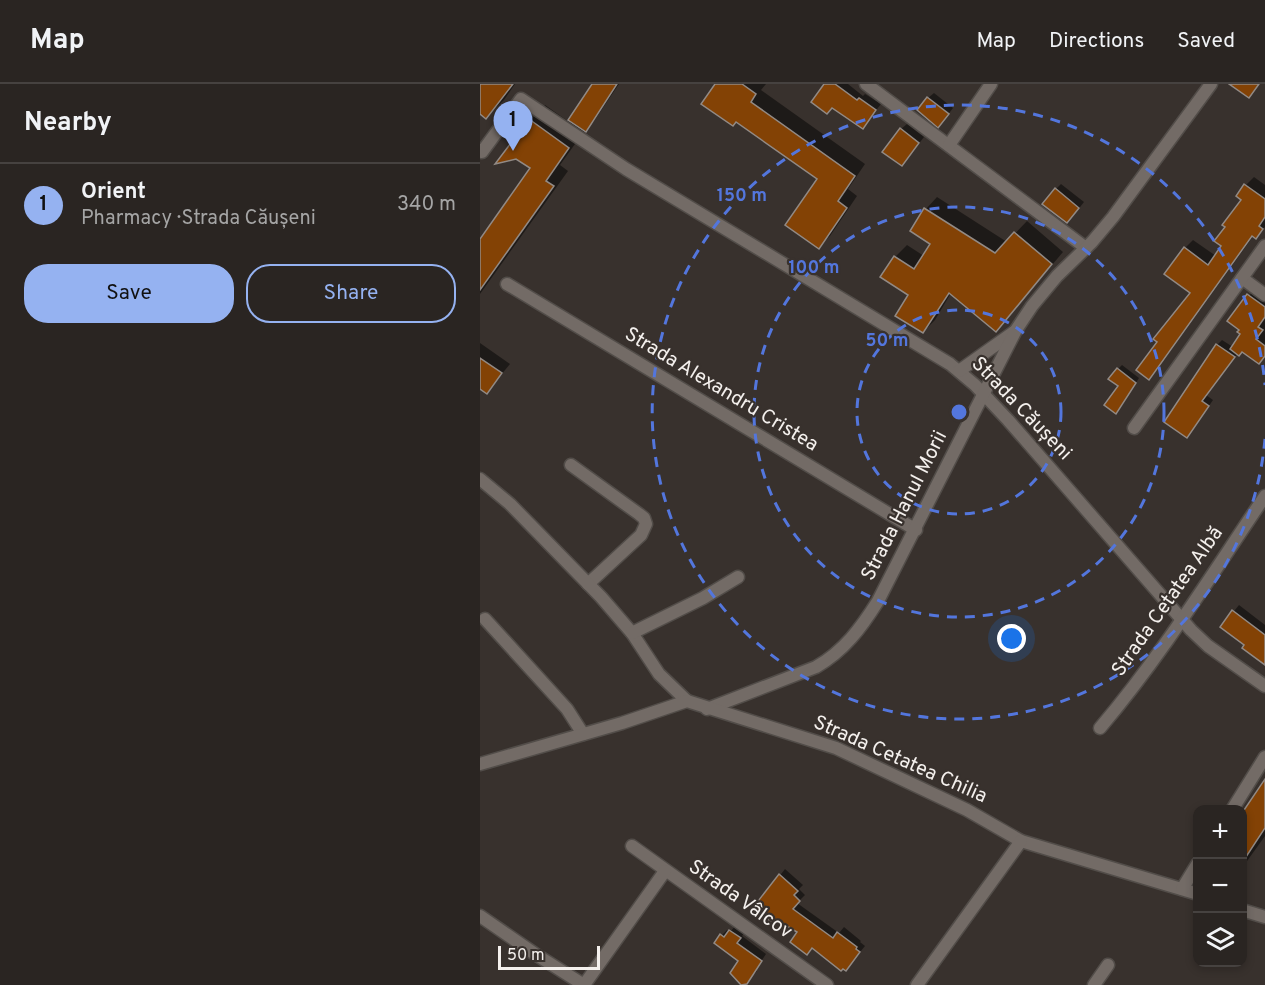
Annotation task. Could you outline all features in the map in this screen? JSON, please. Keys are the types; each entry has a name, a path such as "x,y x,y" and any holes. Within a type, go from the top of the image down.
{"street":[{"path":"866,84 1086,248"},
{"path":"949,144 991,84"},
{"name":"Strada Hanul Morii","path":"707,709 816,667 829,660 846,645 878,602 1016,330 1032,306 1062,271 1113,217 1211,84"},
{"name":"Strada Căușeni","path":"480,150 482,152 521,99 626,169 959,371 984,394 1058,476 1181,620 1208,646 1265,686"},
{"path":"1134,428 1265,246"},
{"path":"1242,278 1265,295"},
{"name":"Strada Alexandru Cristea","path":"507,284 916,530"},
{"path":"959,371 1016,330"},
{"path":"571,465 639,514 644,518 646,524 641,535 588,584"},
{"path":"480,479 510,504 588,584 632,633 659,674 687,702 480,764"},
{"name":"Strada Cetatea Albă","path":"1101,728 1135,687 1265,496"},
{"path":"632,633 703,598 738,577"},
{"path":"485,620 567,709 583,734"},
{"name":"Strada Cetatea Chilia","path":"687,702 836,748 967,810 1021,841 1193,893"},
{"path":"1235,805 1265,757"},
{"path":"917,985 1021,841"},
{"name":"Strada Vâlcov","path":"632,846 827,985"},
{"path":"1182,889 1193,870"},
{"path":"480,915 584,985 665,871"},
{"path":"1247,912 1265,917"},
{"path":"1094,985 1108,966"}],"building":[{"path":"480,84 513,84 486,119 480,114"},
{"path":"592,84 617,84 586,132 568,120"},
{"path":"715,84 742,84 756,94 751,102 855,176 838,201 847,208 819,249 785,225 817,179 736,122 733,126 701,104"},
{"path":"824,84 835,84 876,110 863,129 832,108 827,114 811,102"},
{"path":"1229,84 1259,84 1249,98"},
{"path":"927,97 949,114 938,128 917,110"},
{"path":"529,119 569,148 546,181 554,186 480,290 480,239 530,168 516,159 495,164"},
{"path":"900,128 919,143 902,166 882,152"},
{"path":"1244,184 1265,199 1265,217 1259,226 1263,229 1256,239 1252,236 1149,380 1136,370 1157,342 1153,339 1190,293 1164,274 1184,247 1208,265 1221,246 1214,241 1225,227 1222,225 1241,200 1236,196"},
{"path":"1055,188 1079,208 1067,223 1042,204"},
{"path":"924,208 995,253 1014,232 1052,264 996,332 949,293 923,333 895,316 908,295 880,277 894,256 914,269 930,244 910,231"},
{"path":"1247,294 1265,307 1265,317 1258,327 1263,330 1256,339 1265,346 1265,356 1259,364 1242,352 1239,356 1230,349 1240,334 1237,332 1239,330 1227,321"},
{"path":"1216,344 1235,357 1202,401 1209,406 1187,438 1164,422"},
{"path":"480,358 502,373 487,394 480,389"},
{"path":"1117,368 1136,383 1116,414 1104,405 1118,386 1108,379"},
{"path":"1232,610 1265,635 1265,665 1242,648 1244,645 1220,627"},
{"path":"1265,779 1265,828 1247,855 1247,806"},
{"path":"779,874 798,891 794,895 800,901 793,909 833,938 837,932 857,947 856,949 860,952 846,971 843,969 841,971 812,948 807,955 790,942 797,932 777,920 770,921 755,905"},
{"path":"729,930 741,938 737,943 762,961 747,984 741,985 730,973 738,961 714,943 720,934 724,937"}],"place":[{"name":"Orient","path":"513,151"}]}
